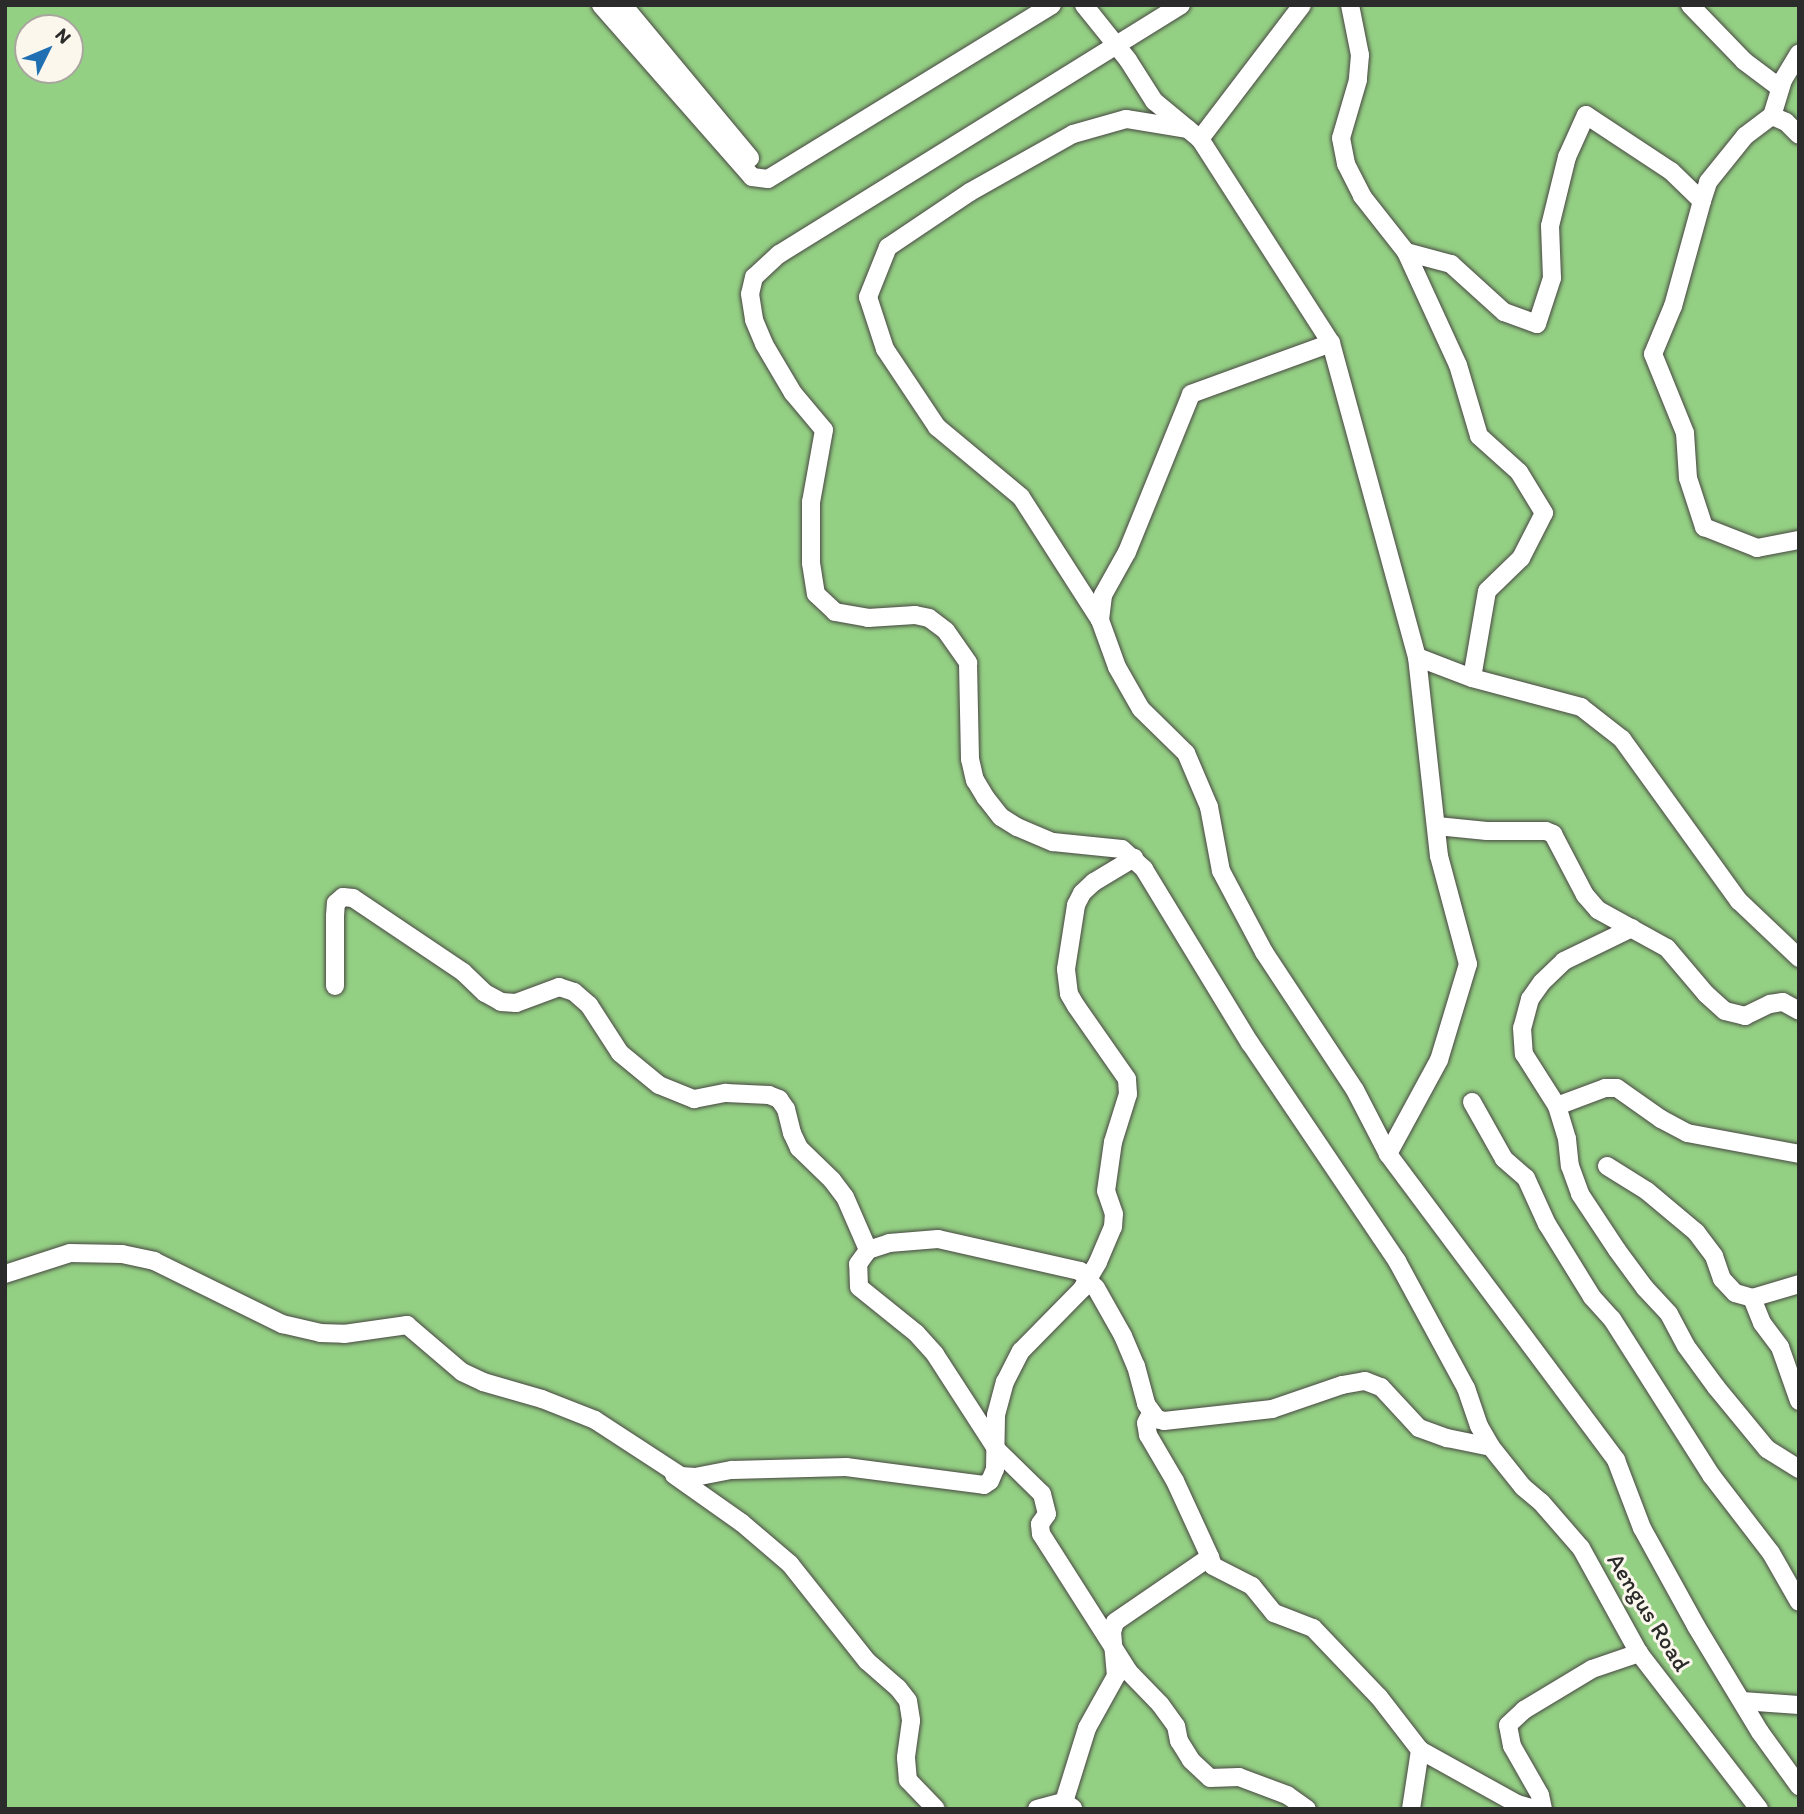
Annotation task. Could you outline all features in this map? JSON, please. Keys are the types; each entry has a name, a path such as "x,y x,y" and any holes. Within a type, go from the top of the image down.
{"street":[{"path":"601,5 752,177 768,180 1052,5"},
{"path":"1084,5 1154,101 1194,134 1331,343 1417,657 1439,856 1468,964 1439,1060 1388,1154"},
{"path":"657,1463 681,1476 695,1477 732,1470 846,1467 977,1486 990,1482 997,1450 994,1440 996,1415 1005,1382 1021,1351 1082,1289 1113,1227 1114,1214 1106,1191 1113,1142 1128,1094 1127,1079 1069,993 1066,969 1076,905 1082,893 1094,882 1134,858 1122,849 1053,842 1001,817 975,780 970,759 968,663 946,631 929,618 915,615 868,618 835,612 816,594 811,563 811,502 824,430 793,393 776,367 754,320 750,294 754,277 779,254 1181,5"},
{"path":"1194,134 1302,5"},
{"path":"1350,5 1360,55 1358,80 1341,138 1346,164 1362,196 1406,252 1458,365 1479,436 1519,472 1545,513 1521,558 1487,592 1472,678"},
{"path":"1690,5 1744,61 1780,88"},
{"path":"629,7 768,180"},
{"path":"1799,53 1780,88 1772,116 1745,136 1708,182 1673,306 1653,354 1685,433 1688,478 1704,527 1757,548 1799,540"},
{"path":"1406,252 1451,264 1504,312 1537,324 1552,278 1550,226 1567,157 1586,115 1671,171 1702,201"},
{"path":"1772,116 1786,122 1799,135"},
{"path":"1194,134 1126,119 1073,134 970,192 888,247 868,297 885,348 937,427 1021,498 1100,620 1117,667 1141,709 1186,753 1209,807 1221,871 1244,915 1355,1090 1388,1154 1616,1460 1642,1528 1696,1626 1742,1702 1799,1786"},
{"path":"1100,620 1103,595 1127,552 1191,394 1331,343"},
{"path":"1417,657 1472,678 1581,707 1622,739 1739,901 1799,958"},
{"path":"1437,826 1487,831 1546,831 1553,834 1585,895 1598,910 1667,948 1706,994 1725,1011 1745,1016 1770,1004 1783,1002 1799,1011"},
{"name":"Aengus Road","path":"1134,858 1250,1043 1397,1261 1466,1388 1479,1426 1491,1447 1523,1487 1541,1502 1581,1548 1639,1653 1759,1809"},
{"path":"335,986 336,904 343,897 353,898 501,1002 516,1003 559,987 574,992 589,1005 620,1053 669,1091 694,1099 726,1093 769,1095 779,1099 786,1108 799,1148 832,1180 845,1197 868,1250"},
{"path":"1632,928 1564,961 1530,999 1522,1028 1524,1054 1557,1106 1567,1139 1570,1166 1580,1194 1617,1250 1644,1288 1669,1314 1686,1346 1716,1387 1767,1448 1799,1469"},
{"path":"1557,1106 1605,1088 1618,1088 1687,1133 1799,1154"},
{"path":"1472,1102 1504,1159 1526,1178 1547,1224 1592,1297 1612,1319 1711,1475 1772,1553 1799,1602"},
{"path":"1607,1166 1647,1191 1696,1232 1714,1256 1722,1279 1735,1293 1752,1298 1799,1284"},
{"path":"1307,1809 1287,1795 1239,1777 1210,1778 1204,1775 1185,1751 1176,1726 1160,1703 1129,1672 1057,1554 1041,1534 1040,1524 1047,1514 1042,1494 997,1450 935,1354 916,1333 859,1287 858,1264 868,1250 889,1243 938,1239 1072,1267 1088,1278 1123,1336 1151,1413 1164,1421 1272,1409 1342,1384 1365,1381 1381,1387 1419,1428 1447,1438 1491,1447"},
{"path":"5,1274 70,1252 122,1254 154,1261 282,1324 320,1333 344,1334 407,1325 462,1372 482,1382 542,1399 595,1420 742,1523 790,1564 867,1661 898,1688 908,1701 911,1721 906,1758 908,1780 936,1809"},
{"path":"1752,1298 1762,1323 1780,1347 1799,1401"},
{"path":"1151,1413 1146,1423 1148,1435 1175,1481 1213,1566 1252,1586 1274,1614 1313,1628 1379,1697 1420,1750 1517,1804 1534,1809"},
{"path":"1037,1809 1069,1806 1087,1728 1116,1676 1112,1632 1121,1615 1210,1557"},
{"path":"1543,1809 1540,1794 1512,1746 1508,1726 1524,1710 1592,1669 1639,1653"},
{"path":"1742,1702 1799,1705"},
{"path":"1411,1809 1420,1750"}],"green space":[{"path":"5,5 1799,5 1799,1809 5,1809"}]}
